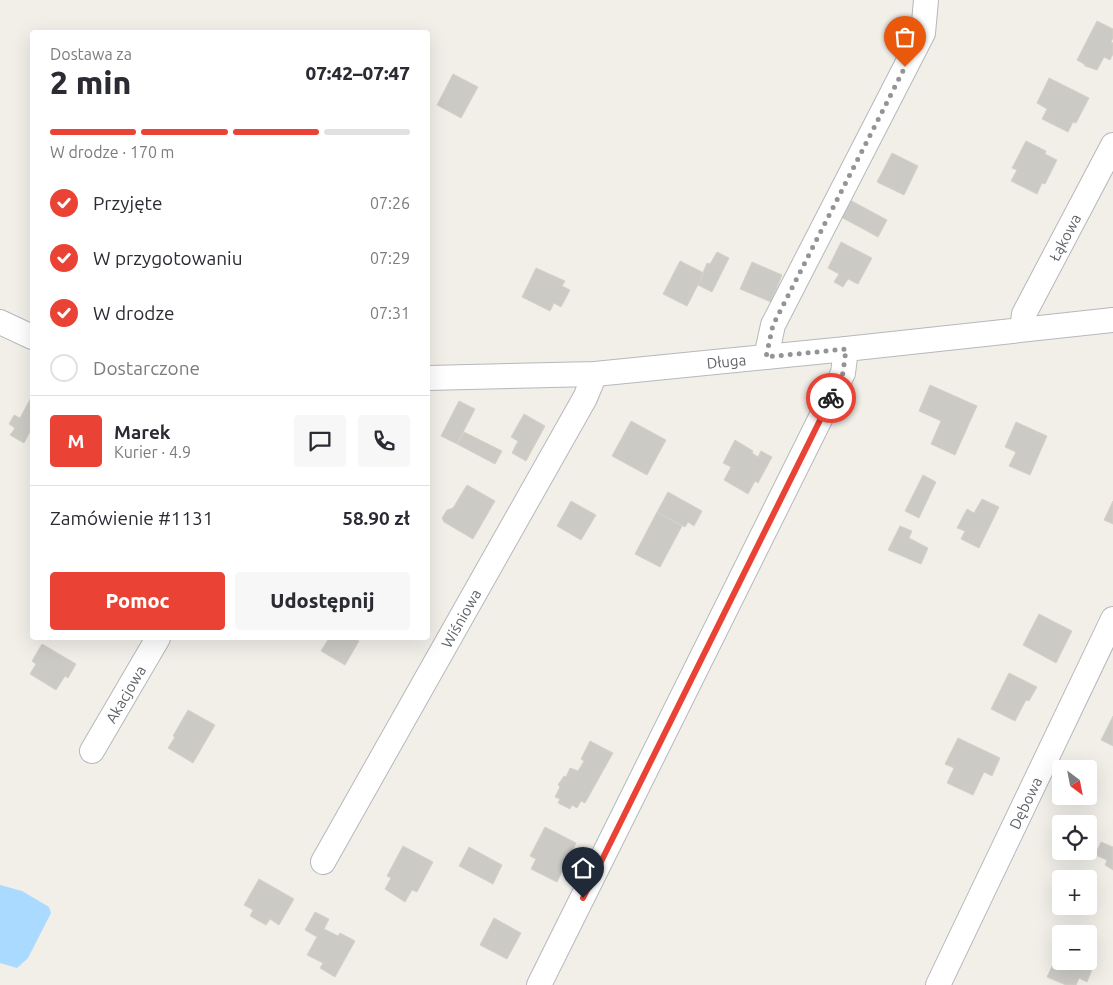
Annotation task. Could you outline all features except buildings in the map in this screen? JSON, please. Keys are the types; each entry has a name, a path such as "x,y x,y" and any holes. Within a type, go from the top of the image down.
{"street":[{"path":"766,357 773,325 923,33 926,0"},
{"name":"Łąkowa","path":"1022,329 1024,314 1113,144"},
{"name":"Długa","path":"430,378 595,374 1113,320"},
{"path":"0,322 30,336"},
{"path":"539,985 843,373 846,349"},
{"name":"Wiśniowa","path":"323,862 585,398 595,374"},
{"name":"Dębowa","path":"938,985 1113,619"},
{"name":"Akacjowa","path":"92,750 157,640"}],"water":[{"path":"0,885 22,891 49,907 51,913 28,958 17,968 0,963"}],"way so far":[{"path":"831,398 843,373 846,349 766,357 773,325 905,67"}],"route":[{"path":"583,898 831,398"}]}
